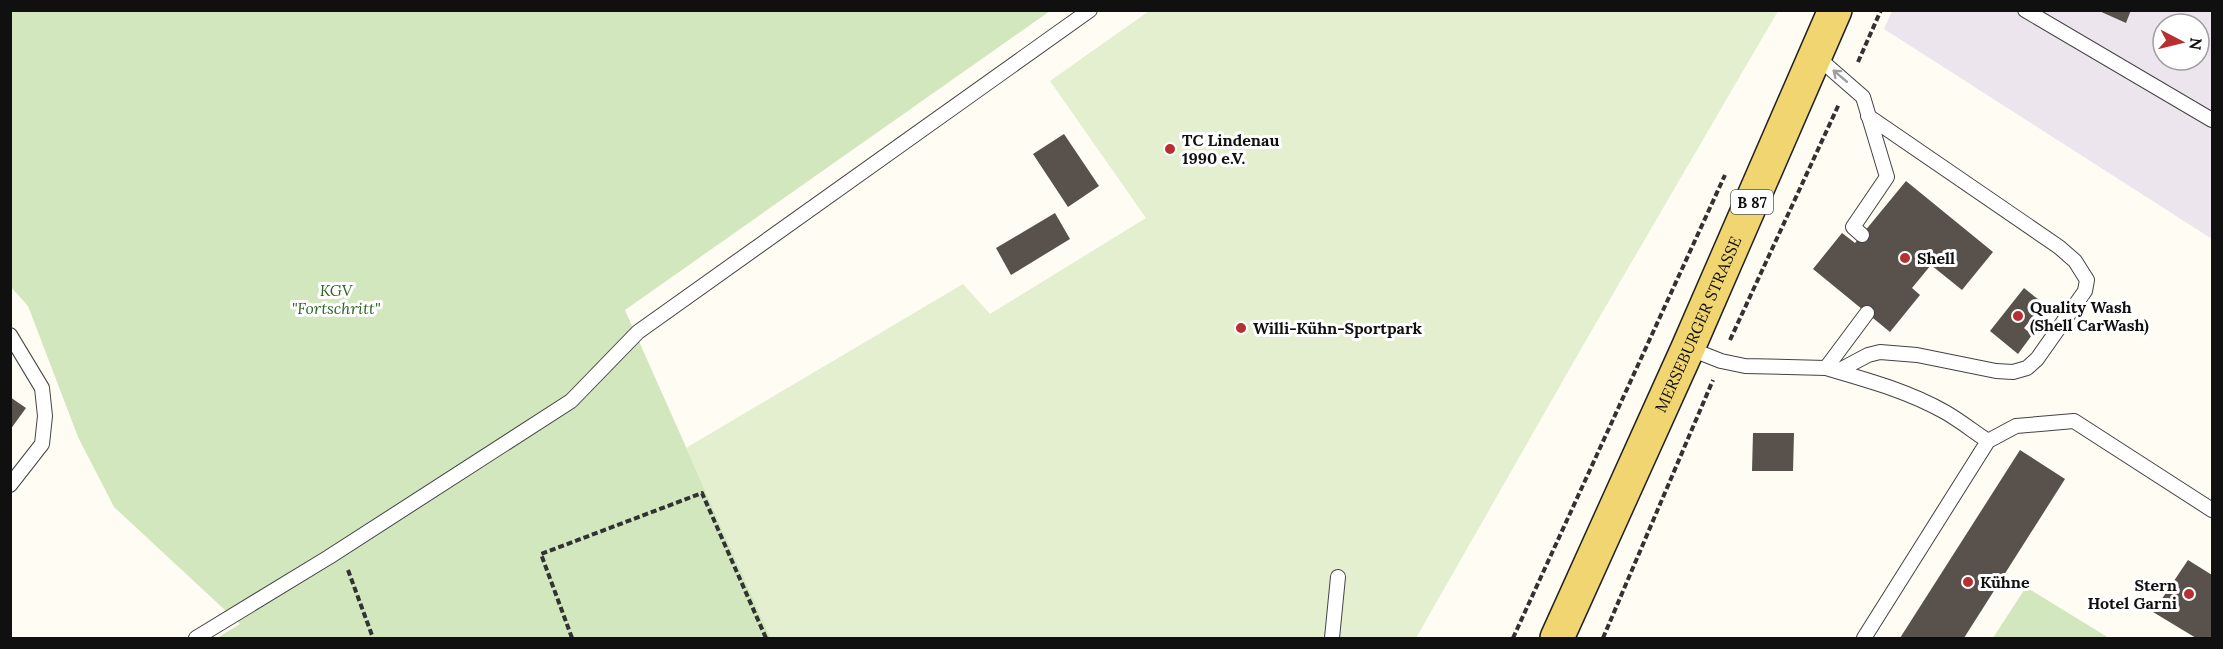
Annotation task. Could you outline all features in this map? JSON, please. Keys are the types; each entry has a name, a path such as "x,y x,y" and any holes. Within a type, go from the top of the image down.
{"main road":[{"name":"MERSEBURGER STRASSE","path":"1557,639 1688,348 1835,10"}],"lane":[{"path":"196,639 340,550 571,401 638,332 1090,10"},
{"path":"2025,10 2212,120"},
{"path":"1816,56 1863,97 1887,177 1853,227 1862,235"},
{"path":"1832,369 1880,352 1917,355 2013,372 2027,368 2037,359 2085,291 2087,280 2075,261 2051,241 1869,116"},
{"path":"1832,369 1867,313"},
{"path":"10,335 42,388 45,416 42,444 10,485"},
{"path":"1688,348 1721,361 1745,366 1832,369 1897,390 1944,412 1988,441"},
{"path":"1864,639 1988,441 2016,426 2074,421 2212,510"},
{"path":"1332,639 1338,577"}],"path":[{"path":"1603,639 1721,361 1881,10"},
{"path":"1513,639 1726,173"},
{"path":"572,639 541,554 702,493 766,639"},
{"path":"340,550 374,639"}],"shaded area":[{"path":"1892,11 2212,11 2212,239 1884,29"}],"green space":[{"name":"KGV \"Fortschritt\"","path":"10,11 1050,11 625,310 771,638 217,638 240,624 114,507 78,437 28,306 11,287"},
{"name":"Willi-Kühn-Sportpark","path":"1149,11 1778,11 1416,638 771,638 686,448 963,284 990,314 1146,218 1050,81"},
{"path":"2026,587 2109,638 1993,638"}],"building":[{"path":"2097,10 2131,10 2126,23"},
{"path":"1064,134 1099,186 1068,207 1033,154"},
{"name":"Shell","path":"1906,181 1993,252 1962,290 1931,265 1912,288 1920,295 1890,332 1813,269 1842,233 1855,243"},
{"path":"1055,213 1070,239 1011,275 996,248"},
{"name":"Quality Wash (Shell CarWash)","path":"2024,288 2044,304 2024,328 2032,335 2018,354 1990,331"},
{"path":"10,397 26,408 10,430"},
{"path":"1753,433 1794,433 1793,471 1752,471"},
{"name":"Kühne","path":"2020,450 2065,479 1964,638 1900,638"},
{"name":"Stern Hotel Garni","path":"2188,560 2212,575 2212,638 2196,638 2153,612"}],"place":[{"name":"TC Lindenau 1990 e.V.","path":"1170,149"},
{"name":"Shell","path":"1905,258"},
{"name":"Quality Wash (Shell CarWash)","path":"2018,316"},
{"name":"Willi-Kühn-Sportpark","path":"1241,328"},
{"name":"Kühne","path":"1968,582"},
{"name":"Stern Hotel Garni","path":"2189,594"}]}
